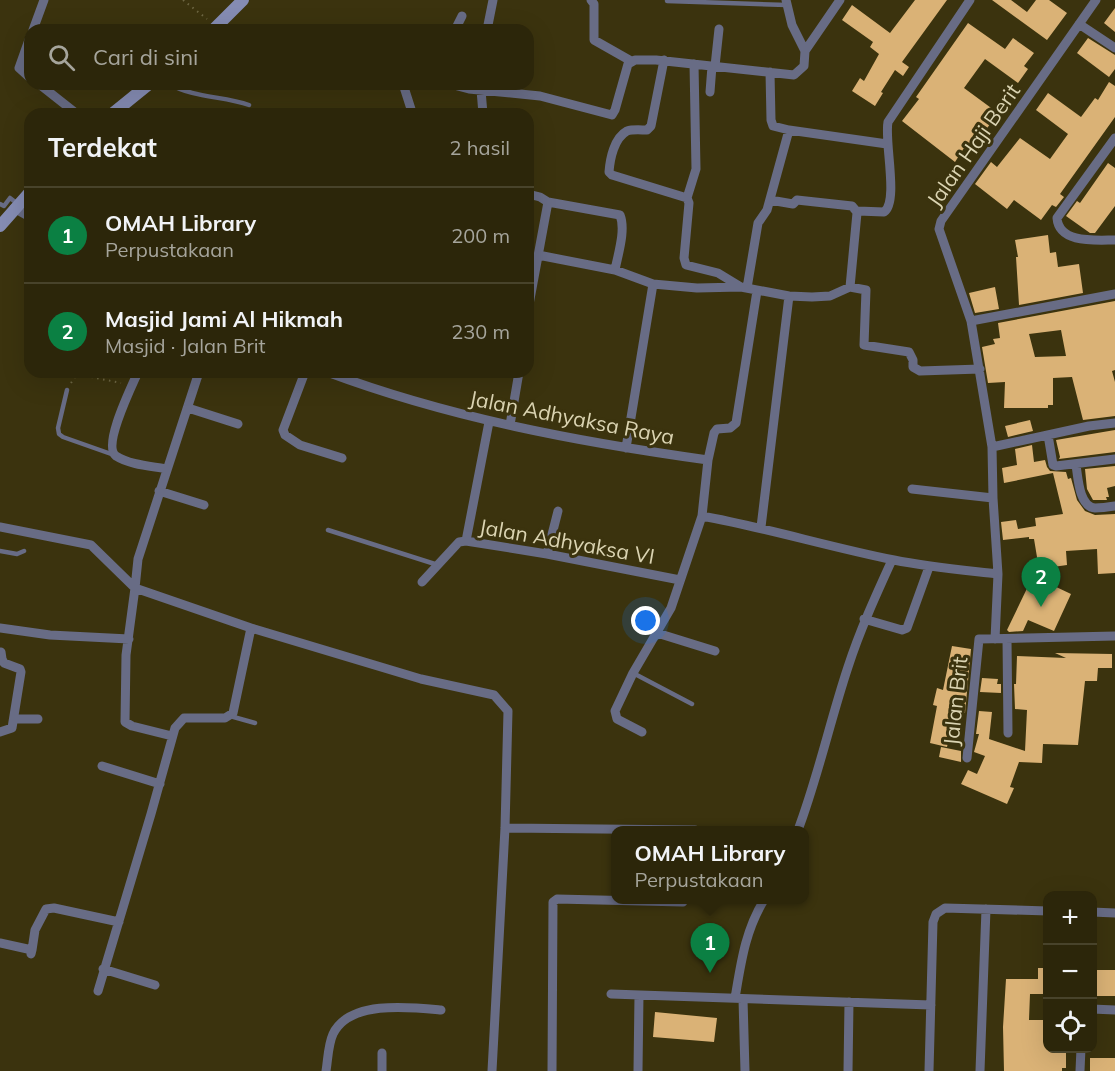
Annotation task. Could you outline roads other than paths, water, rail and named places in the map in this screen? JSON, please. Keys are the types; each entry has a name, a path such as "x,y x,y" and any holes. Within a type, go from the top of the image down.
{"main road":[{"path":"219,24 243,0"},
{"path":"119,108 142,90"},
{"path":"0,226 24,198"}],"street":[{"path":"35,24 44,0"},
{"path":"488,24 493,0"},
{"path":"591,0 594,4 594,40 631,61 664,60 794,75 804,66 805,51 792,25 786,3"},
{"path":"805,51 840,0"},
{"path":"857,212 884,212 889,209 891,193 886,129 890,116 970,0"},
{"name":"Jalan Haji Berit","path":"995,639 998,574 992,447 970,321 939,229 941,221 1096,0"},
{"path":"458,24 462,16"},
{"path":"1079,24 1115,48"},
{"path":"710,92 719,28"},
{"path":"24,54 19,68 24,73"},
{"path":"664,60 651,126 647,130 632,130 623,135 613,151 609,172 612,175 687,198 690,203 684,258 686,265 718,273 749,289"},
{"path":"482,108 481,90 540,96 612,115 628,64 631,61"},
{"path":"687,198 696,169 694,64"},
{"path":"770,72 773,126 887,144"},
{"path":"47,90 69,108"},
{"path":"405,90 411,108"},
{"path":"789,130 767,210 758,223 736,423 730,428 717,429 714,433 708,460 702,516 761,527 892,560 929,567 998,574"},
{"path":"1115,138 1057,218 1058,225 1065,232 1080,239 1115,240"},
{"path":"534,196 548,202 620,215 621,234 615,270"},
{"path":"770,200 793,204 797,200 852,206 857,212 850,287"},
{"path":"534,277 548,202"},
{"path":"16,206 24,212"},
{"path":"538,255 615,270 653,284 749,289 789,296 830,296 850,287 866,290 864,345 909,352 916,370 980,369"},
{"path":"627,448 653,284"},
{"path":"970,321 1115,294"},
{"path":"761,527 789,296"},
{"path":"135,378 112,435 112,450 115,455 138,463 167,469"},
{"path":"172,736 132,726 125,722 126,655 138,559 197,378"},
{"path":"303,378 283,430 285,435 300,445 342,458"},
{"name":"Jalan Adhyaksa Raya","path":"343,378 489,422 627,448 708,460"},
{"path":"510,425 518,378"},
{"path":"188,408 238,424"},
{"name":"Jalan Adhyaksa VI","path":"489,422 466,541 680,580 702,516"},
{"path":"992,447 1115,423"},
{"path":"1048,435 1053,465 1076,465 1115,459"},
{"path":"1076,465 1082,496 1087,505 1093,508 1115,506"},
{"path":"912,489 993,498"},
{"path":"159,491 204,505"},
{"path":"547,554 558,511"},
{"path":"0,527 91,545 135,588 251,628 421,679 495,695 508,711 505,828 492,1071"},
{"path":"422,582 459,542 466,541"},
{"path":"800,826 864,619 892,560"},
{"path":"864,619 902,630 907,628 929,567"},
{"path":"642,732 615,717 615,711 633,673 671,608 680,580"},
{"path":"0,628 50,635 129,639"},
{"path":"98,991 175,728 184,718 230,716 234,709 251,628"},
{"path":"657,633 715,651"},
{"name":"Jalan Brit","path":"967,758 979,640 1115,636"},
{"path":"1007,639 1008,733"},
{"path":"0,732 12,728 21,672 15,666 4,663 1,652"},
{"path":"14,719 38,719"},
{"path":"102,766 160,784"},
{"path":"505,828 611,829"},
{"path":"552,1071 553,902 557,899 611,900"},
{"path":"745,1071 739,999 743,946 762,904"},
{"path":"0,943 32,953 36,930 46,909 54,908 119,922"},
{"path":"929,1071 933,922 936,914 945,908 1043,911"},
{"path":"980,1071 986,909"},
{"path":"1097,912 1115,913"},
{"path":"103,969 155,985"},
{"path":"611,994 931,1005"},
{"path":"638,1071 639,995"},
{"path":"848,1071 849,1002"},
{"path":"326,1071 332,1037 337,1027 360,1013 380,1008 410,1007 441,1010"},
{"path":"1097,1009 1115,1010"},
{"path":"382,1053 382,1071"},
{"path":"1080,1071 1081,1053"}],"lane":[{"path":"667,1 786,3"},
{"path":"184,90 249,105"},
{"path":"0,204 3,206 9,198 16,206"},
{"path":"67,390 58,434 115,455"},
{"path":"328,530 438,565"},
{"path":"0,550 17,554 24,551"},
{"path":"633,673 692,704"},
{"path":"230,716 255,723"}],"place":[{"name":"Masjid Jami Al Hikmah","path":"1041,607"},
{"name":"OMAH Library","path":"710,973"}]}
